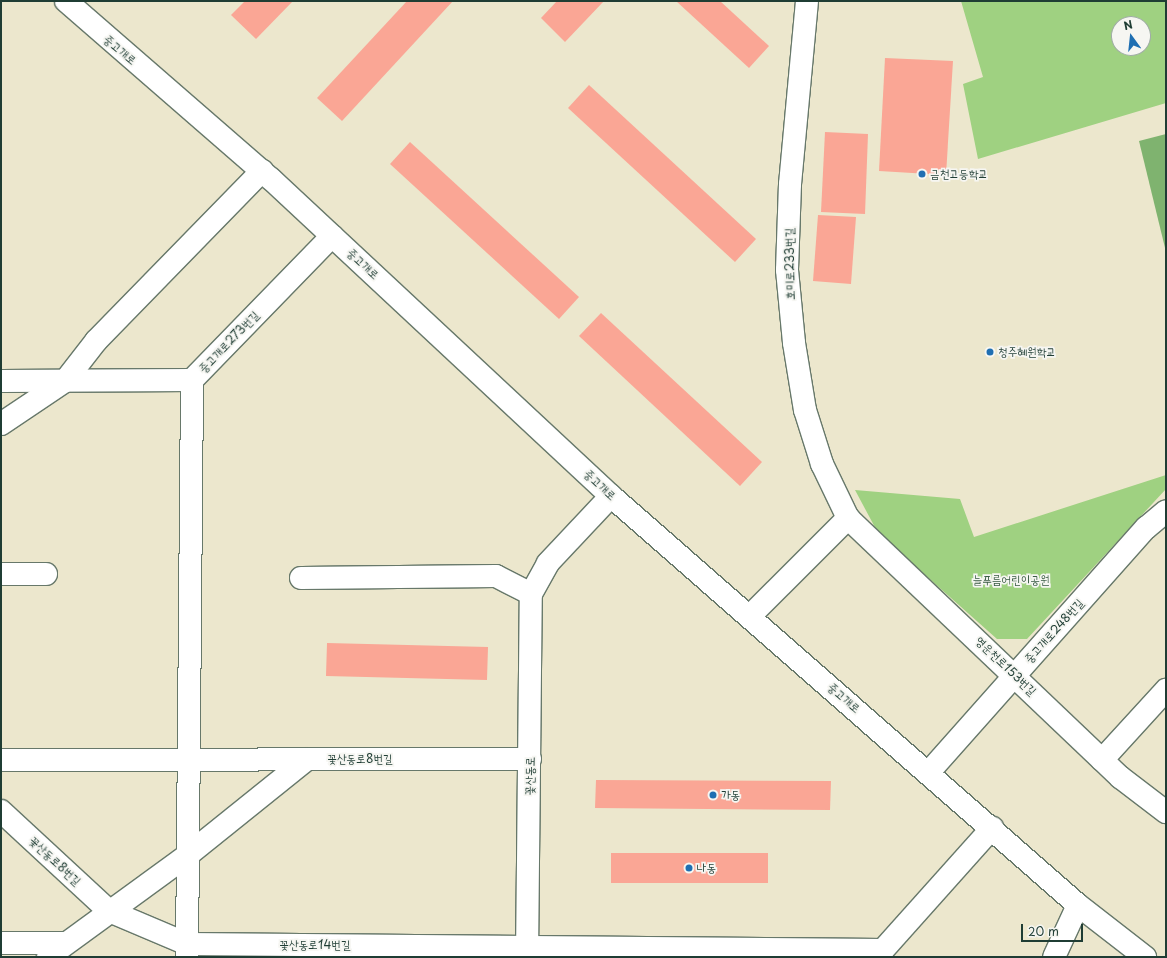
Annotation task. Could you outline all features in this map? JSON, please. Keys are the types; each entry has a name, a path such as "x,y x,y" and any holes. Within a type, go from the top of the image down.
{"street":[{"name":"중고개로","path":"66,1 262,171 612,496 930,772 1078,905 1146,957"},
{"name":"호미로233번길","path":"807,1 790,184 787,270 794,343 805,410 822,464 848,518"},
{"path":"1,424 65,381 96,341 262,171"},
{"name":"중고개로273번길","path":"1,381 192,380 332,236"},
{"path":"192,380 191,760 187,951 212,957"},
{"name":"꽃산동로","path":"527,951 531,594 548,563 612,496"},
{"name":"중고개로248번길","path":"930,772 1014,674 1146,528 1166,511"},
{"path":"750,616 848,518"},
{"name":"영운천로153번길","path":"848,518 1014,674 1120,777 1166,812"},
{"path":"1,574 46,574"},
{"path":"301,578 496,576 531,594"},
{"path":"1102,760 1166,690"},
{"name":"꽃산동로8번길","path":"1,760 530,759"},
{"path":"48,957 64,943 189,854 306,760"},
{"name":"꽃산동로8번길","path":"1,811 109,911"},
{"path":"883,954 992,828"},
{"path":"1054,957 1078,905"},
{"name":"꽃산동로14번길","path":"109,911 187,951 527,951 883,954"},
{"path":"1,943 64,943"}],"green space":[{"path":"961,1 1166,1 1166,103 978,159 963,84 983,77"},
{"path":"1166,134 1166,252 1139,141"},
{"name":"늘푸름어린이공원","path":"1166,475 1166,489 1027,639 997,639 878,533 855,490 960,499 974,537"}],"building":[{"path":"245,1 293,1 256,39 231,15"},
{"path":"407,1 453,1 342,121 317,98"},
{"path":"557,1 604,1 565,42 541,18"},
{"path":"676,1 720,1 769,46 749,68"},
{"path":"885,58 953,61 946,175 879,171"},
{"path":"589,85 756,239 735,262 568,108"},
{"path":"825,132 868,134 865,214 821,212"},
{"path":"410,142 579,297 559,319 390,164"},
{"path":"818,215 856,217 851,284 813,281"},
{"path":"601,313 762,462 740,486 579,336"},
{"path":"327,643 488,647 487,680 326,676"},
{"name":"가동","path":"596,780 831,781 830,810 595,808"},
{"name":"나동","path":"611,853 768,853 768,883 611,883"}],"place":[{"name":"금천고등학교","path":"922,174"},
{"name":"청주혜원학교","path":"990,352"},
{"name":"가동","path":"713,795"},
{"name":"나동","path":"689,868"}]}
